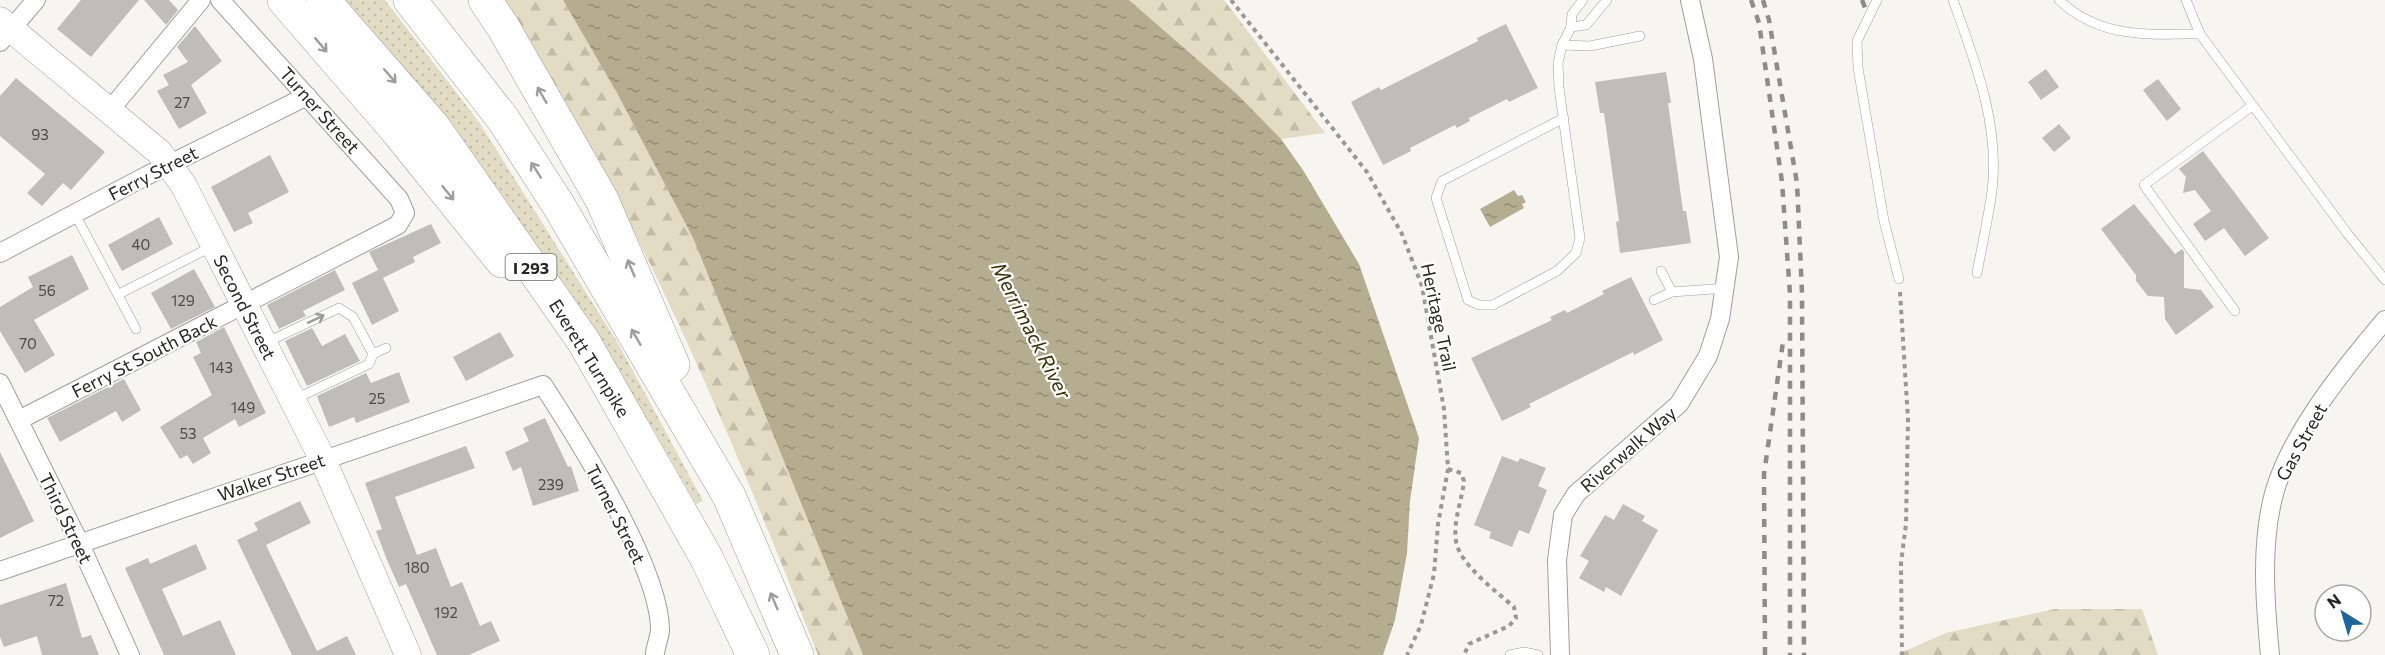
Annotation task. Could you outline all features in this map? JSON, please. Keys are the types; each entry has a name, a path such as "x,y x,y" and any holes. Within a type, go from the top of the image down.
{"highway":[{"path":"284,0 398,132 495,250 706,557"},
{"name":"Everett Turnpike","path":"323,0 433,126 584,342 706,557 753,655"},
{"name":"I 293","path":"410,0 503,119 559,206 729,496 797,655"},
{"path":"485,0 503,27 602,200 729,496"}],"main road":[{"name":"Second Street","path":"4,30 110,110 159,152 170,165 323,460 408,655"}],"street":[{"path":"4,30 36,0"},
{"path":"110,110 201,0"},
{"name":"Turner Street","path":"220,0 399,199 405,213 398,225"},
{"name":"Riverwalk Way","path":"1560,655 1557,560 1563,515 1576,494 1679,405 1708,356 1720,319 1729,257 1703,59 1690,0"},
{"name":"Ferry Street","path":"0,253 307,96"},
{"name":"Ferry St South Back","path":"19,420 398,225"},
{"name":"Gas Street","path":"2270,655 2265,576 2269,524 2275,490 2289,457 2310,420 2385,321"},
{"name":"Third Street","path":"0,383 79,542 130,655"},
{"name":"Turner Street","path":"543,385 621,515 644,567 658,610 660,632 655,653"},
{"name":"Walker Street","path":"0,571 79,542 543,385"}],"lane":[{"path":"1564,118 1442,181 1436,198 1468,300 1493,305 1557,271 1576,253 1580,238 1559,80 1562,45 1571,27 1572,14 1583,0"},
{"path":"1571,27 1586,25 1607,0"},
{"path":"1876,0 1857,41 1858,68 1884,222 1899,279"},
{"path":"1953,0 1987,102 1992,150 1992,190 1977,273"},
{"path":"2059,0 2100,28 2139,34 2200,34"},
{"path":"2186,0 2200,34 2385,280"},
{"path":"1562,45 1590,46 1640,36"},
{"path":"2235,310 2144,185 2252,106"},
{"path":"75,214 136,329"},
{"path":"118,294 213,246"},
{"path":"1661,271 1672,292"},
{"path":"1654,300 1672,292 1726,288"},
{"path":"263,344 339,308 353,317 373,354"},
{"path":"292,401 369,364 373,354 386,348"},
{"path":"1510,655 1524,652 1538,655"}],"path":[{"name":"Heritage Trail","path":"1232,0 1367,172 1402,234 1422,286 1444,409 1448,469 1438,524 1434,574 1421,625 1407,655"},
{"path":"1899,279 1908,419 1906,524 1901,563 1902,655"},
{"path":"1448,469 1461,473 1464,481 1456,530 1458,549 1474,570 1514,607 1517,613 1509,626 1469,644 1464,655"}],"green space":[{"path":"345,0 385,0 479,122 619,345 703,501 696,504 654,430 531,238"},
{"path":"501,0 563,0 617,93 693,238 863,655 818,655 714,402 637,237 595,156"},
{"path":"1129,0 1224,0 1325,133 1281,139 1237,94"},
{"path":"2054,609 2142,609 2158,655 1896,655 1946,633"}],"water":[{"name":"Merrimack River","path":"563,0 1129,0 1237,94 1281,139 1303,170 1359,264 1419,438 1410,501 1407,553 1395,620 1383,655 863,655 693,238 617,93"},
{"path":"1514,190 1518,196 1522,195 1526,202 1522,204 1524,208 1490,227 1480,209"}],"building":[{"path":"81,0 139,0 91,57 57,29"},
{"path":"144,0 169,0 178,10 166,25"},
{"path":"1506,24 1538,88 1509,102 1507,99 1469,118 1470,121 1457,128 1455,125 1410,148 1411,151 1383,165 1351,102 1379,87 1381,90 1478,41 1477,38"},
{"path":"195,26 222,61 191,85 207,113 179,129 157,91 169,85 163,75 188,62 177,47"},
{"path":"2046,69 2059,87 2041,100 2028,82"},
{"path":"1666,72 1683,211 1686,211 1691,243 1620,253 1616,222 1619,221 1604,113 1600,113 1595,82"},
{"path":"16,78 105,152 71,190 63,183 42,206 27,193 45,174 0,136 0,96"},
{"path":"2158,79 2181,109 2167,121 2143,90"},
{"path":"2059,124 2071,138 2054,152 2042,138"},
{"path":"2203,151 2269,238 2245,256 2224,228 2205,241 2193,224 2211,211 2195,190 2183,193 2186,177 2179,169"},
{"path":"270,155 289,192 248,213 253,223 234,232 211,187"},
{"path":"2134,204 2175,254 2182,249 2184,252 2184,288 2201,290 2214,307 2176,335 2165,319 2164,297 2148,296 2136,281 2136,275 2101,229"},
{"path":"159,217 173,244 122,271 108,245"},
{"path":"431,224 441,243 413,257 415,262 383,278 399,311 372,325 352,283 378,270 369,252"},
{"path":"72,255 89,289 34,320 55,355 25,373 0,331 0,307 33,287 28,277"},
{"path":"194,269 215,307 171,329 151,293"},
{"path":"335,270 345,290 303,311 306,316 279,329 267,305"},
{"path":"1631,277 1663,340 1634,355 1633,352 1529,404 1531,407 1502,421 1471,358 1552,320 1550,317 1565,310 1567,313 1604,294 1602,291"},
{"path":"224,327 266,413 239,427 235,419 203,438 211,453 193,464 187,455 180,459 160,427 212,395 193,357 201,353 196,342"},
{"path":"312,328 322,346 345,334 360,361 307,386 285,341"},
{"path":"500,332 514,356 466,381 453,357"},
{"path":"399,372 410,402 356,423 354,417 329,427 317,396 366,373 371,383"},
{"path":"124,379 141,410 122,422 116,411 60,442 47,418"},
{"path":"545,418 568,467 571,466 579,491 533,506 521,467 513,471 505,452 529,441 523,428"},
{"path":"466,446 475,468 395,497 417,555 436,548 451,587 462,582 480,626 491,621 500,641 469,655 437,655 406,584 399,587 387,560 376,531 382,529 365,483"},
{"path":"0,452 34,521 0,538"},
{"path":"1502,456 1518,462 1520,458 1546,468 1538,486 1547,490 1529,534 1519,530 1512,547 1489,538 1491,532 1474,525"},
{"path":"300,501 311,523 266,545 317,651 347,636 356,655 292,655 237,540 258,530 254,523"},
{"path":"1623,504 1645,516 1642,521 1658,530 1621,596 1606,587 1604,592 1579,578 1589,561 1580,556 1605,515 1614,520"},
{"path":"196,544 207,569 162,589 183,636 220,620 236,655 164,655 125,568 148,558 150,564"},
{"path":"66,583 82,638 91,635 99,655 42,655 37,636 4,647 0,637 0,605"}],"railway":[{"path":"1751,0 1759,23 1782,182 1790,294 1790,655"},
{"path":"1763,0 1769,20 1797,183 1802,293 1804,655"},
{"path":"1862,0 1866,10"},
{"path":"1765,655 1764,474 1783,342"}]}
